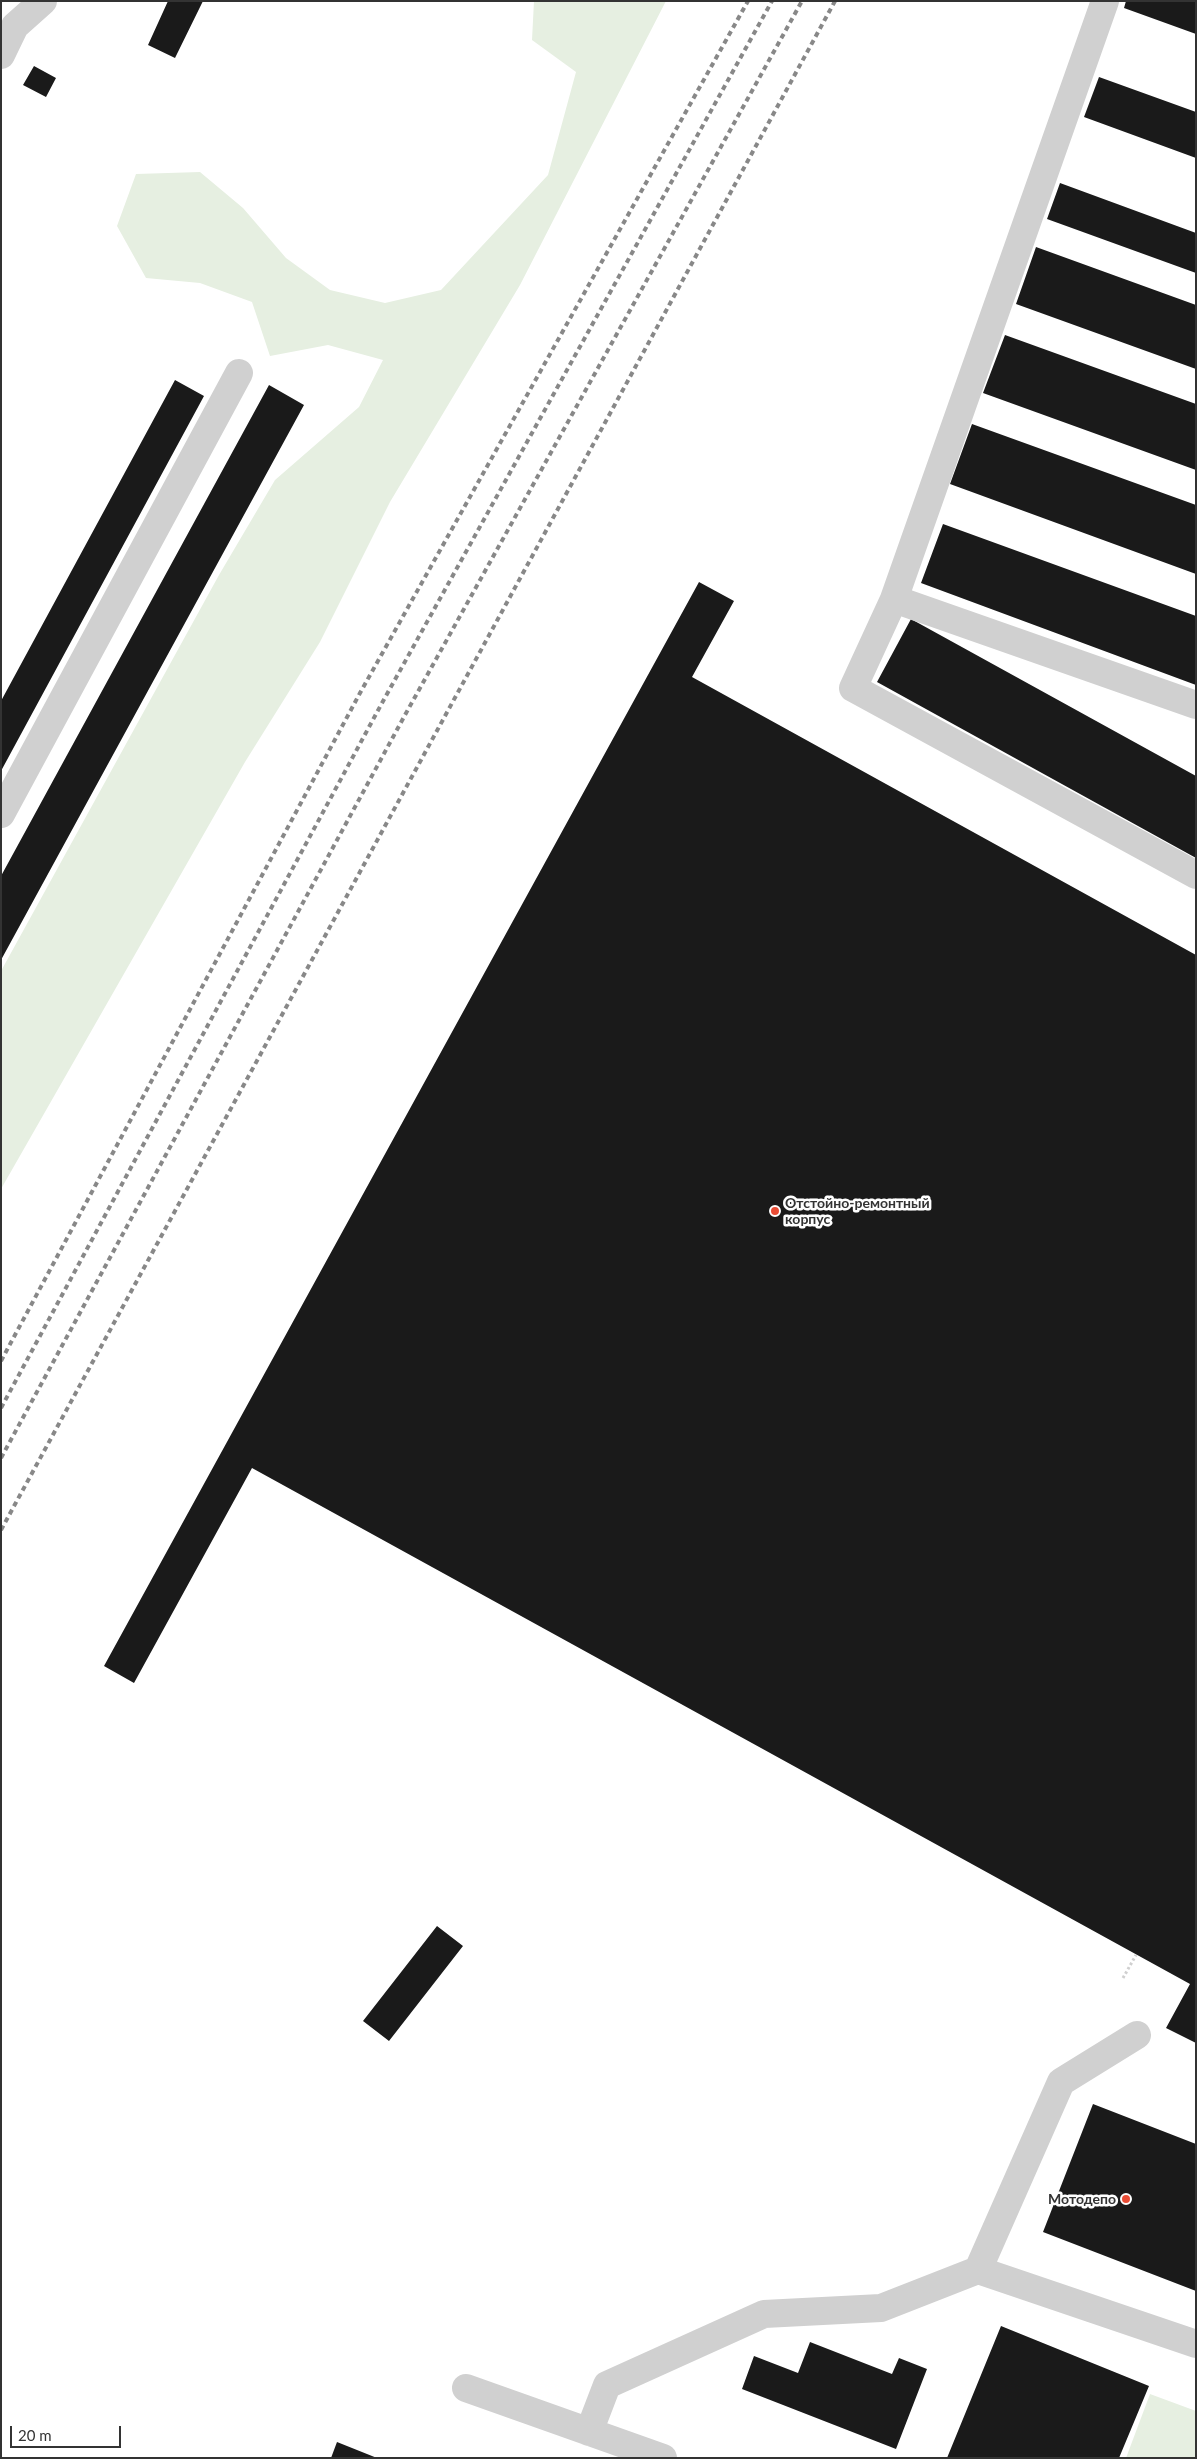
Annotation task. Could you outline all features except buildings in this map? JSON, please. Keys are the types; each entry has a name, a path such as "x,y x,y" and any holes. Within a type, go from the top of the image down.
{"lane":[{"path":"1,55 14,14 43,1"},
{"path":"1105,1 894,599 853,688 1196,875"},
{"path":"1,814 239,373"},
{"path":"894,599 1196,705"},
{"path":"978,2270 1061,2082 1137,2035"},
{"path":"589,2432 607,2385 764,2314 881,2308 978,2270 1196,2344"},
{"path":"466,2388 663,2458"}],"path":[{"path":"1123,1978 1136,1955"}],"shaded area":[{"path":"534,1 666,1 520,285 390,502 320,642 245,762 1,1189 1,971 219,575 275,480 359,407 383,360 328,345 270,356 252,302 200,283 146,278 117,226 136,174 200,172 243,208 286,258 330,290 385,303 441,290 548,175 576,72 532,40"},
{"path":"1150,2394 1196,2411 1196,2458 1126,2458"}],"railway":[{"path":"1,1361 360,693 748,1"},
{"path":"1,1408 382,703 772,1"},
{"path":"1,1458 405,715 802,1"},
{"path":"1,1530 835,1"}],"place":[{"name":"Отстойно-ремонтный корпус","path":"775,1211"},
{"name":"Мотодепо","path":"1126,2199"}]}
